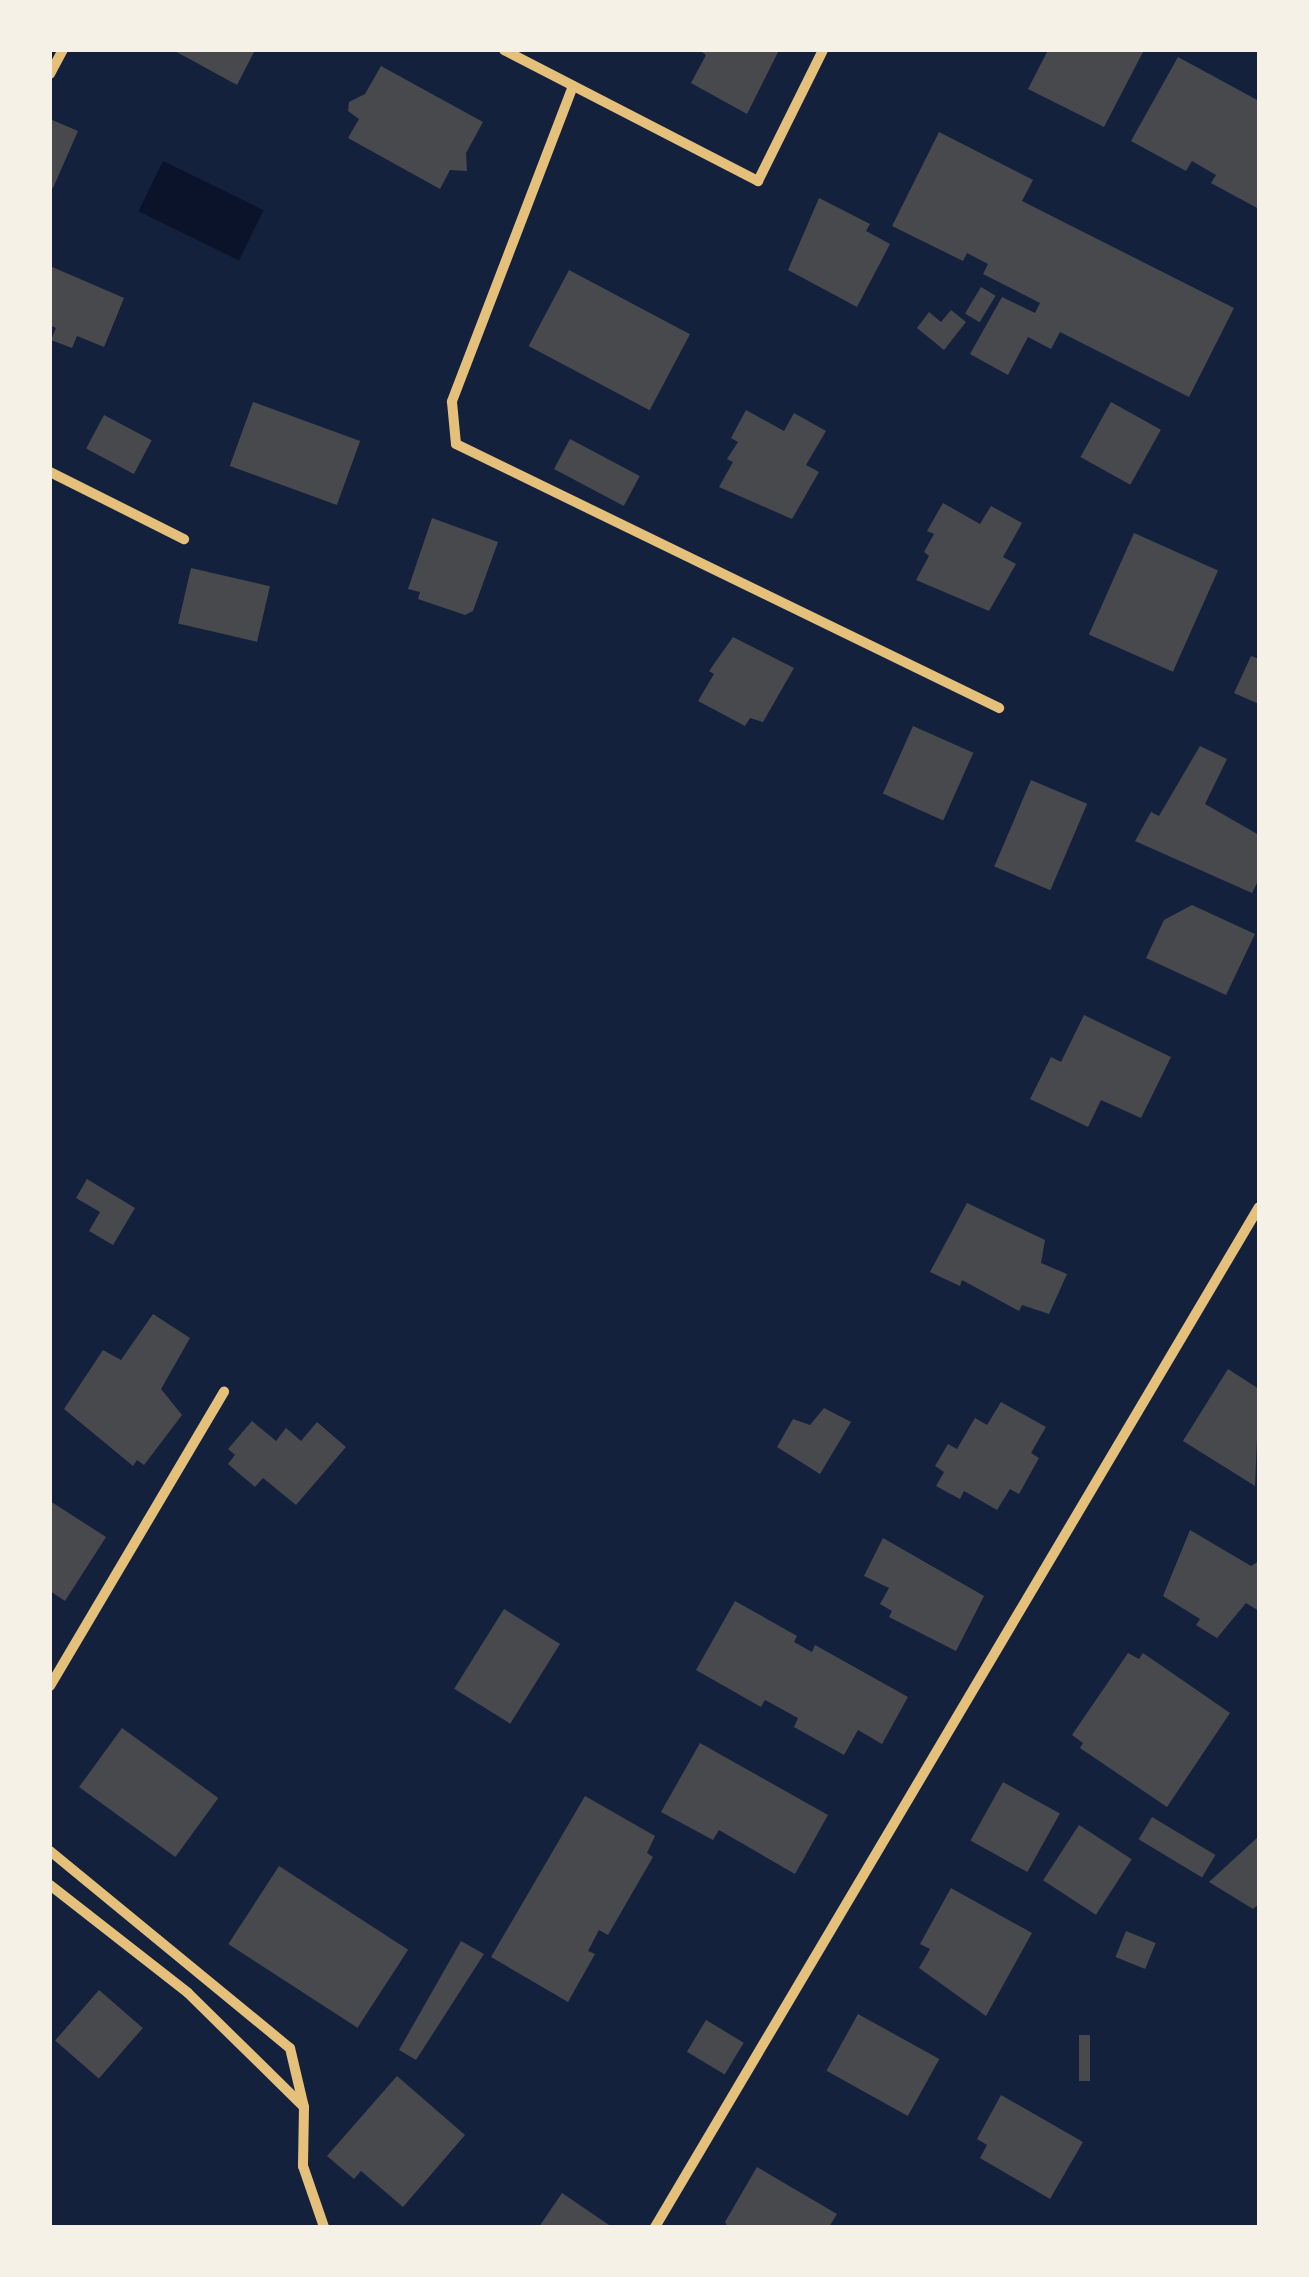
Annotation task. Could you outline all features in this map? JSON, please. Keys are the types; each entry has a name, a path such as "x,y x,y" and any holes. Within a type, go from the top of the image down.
{"street":[{"path":"50,74 63,50"},
{"path":"504,50 758,181 823,50"},
{"path":"573,86 452,402 456,444 998,708"},
{"path":"50,472 184,539"},
{"path":"656,2227 1259,1207"},
{"path":"50,1686 224,1392"},
{"path":"50,1851 290,2048 304,2107 303,2166 324,2227"},
{"path":"50,1885 188,1993 304,2107"}],"water":[{"path":"163,161 264,210 239,260 138,211"}],"building":[{"path":"173,50 255,50 237,85"},
{"path":"699,50 779,50 747,114 691,83 706,55"},
{"path":"1048,50 1144,50 1104,127 1028,89"},
{"path":"1178,57 1259,101 1259,209 1211,183 1216,175 1192,161 1186,171 1131,141"},
{"path":"381,66 483,122 466,153 467,171 450,170 440,189 348,138 359,119 348,111 349,102 365,94"},
{"path":"50,119 78,131 53,188 50,187"},
{"path":"939,132 1033,180 1022,201 1234,308 1189,397 1060,332 1051,349 1028,337 1008,375 970,354 1002,297 1035,313 1040,303 983,274 988,264 967,253 963,261 892,226"},
{"path":"819,198 870,224 866,231 890,244 857,307 788,270"},
{"path":"50,266 124,298 104,347 77,336 72,348 51,340 56,328 50,325"},
{"path":"569,270 690,334 650,410 529,346"},
{"path":"981,287 996,296 980,322 965,314"},
{"path":"951,310 966,322 944,350 917,328 929,312 941,322"},
{"path":"253,402 360,441 337,505 230,466"},
{"path":"1111,402 1161,430 1130,485 1080,457"},
{"path":"746,410 784,431 794,413 826,431 806,465 819,472 792,519 719,487 733,462 727,459 738,442 731,438"},
{"path":"104,415 152,440 134,474 86,449"},
{"path":"570,439 640,476 624,506 554,469"},
{"path":"943,503 980,524 991,506 1022,523 1003,557 1016,564 989,611 916,580 929,556 924,552 934,534 927,531"},
{"path":"432,518 498,542 473,611 465,615 418,599 420,592 408,589"},
{"path":"1134,533 1218,570 1173,672 1089,634"},
{"path":"191,568 270,586 257,642 178,624"},
{"path":"733,637 794,668 763,722 750,718 745,726 698,701 714,674 709,671"},
{"path":"1251,656 1259,659 1259,704 1234,693"},
{"path":"913,726 973,753 943,820 883,794"},
{"path":"1200,746 1227,759 1205,804 1259,835 1259,879 1252,893 1135,841 1151,812 1159,816"},
{"path":"1031,780 1087,804 1050,890 994,867"},
{"path":"1192,905 1255,934 1226,995 1146,958 1164,920"},
{"path":"1084,1015 1171,1057 1141,1118 1101,1100 1088,1127 1030,1099 1051,1057 1061,1062"},
{"path":"87,1179 135,1208 113,1245 89,1231 100,1212 76,1198"},
{"path":"967,1203 1045,1240 1041,1263 1067,1274 1049,1314 1022,1305 1019,1311 962,1280 960,1286 930,1272"},
{"path":"153,1314 190,1338 161,1389 182,1415 144,1465 137,1460 133,1466 64,1409 103,1350 121,1360"},
{"path":"1228,1369 1259,1389 1255,1486 1183,1441"},
{"path":"1001,1402 1046,1427 1031,1453 1039,1458 1019,1494 1010,1489 997,1510 964,1491 960,1499 936,1486 944,1472 935,1466 948,1444 957,1449 975,1418 987,1425"},
{"path":"824,1408 851,1422 820,1474 777,1447 793,1419 810,1425"},
{"path":"252,1421 276,1441 286,1428 301,1441 317,1422 346,1447 296,1505 263,1478 255,1487 228,1464 235,1455 228,1449"},
{"path":"50,1501 106,1537 65,1601 50,1591"},
{"path":"1190,1530 1251,1566 1259,1561 1259,1611 1246,1603 1217,1638 1196,1625 1200,1619 1163,1596"},
{"path":"883,1538 984,1596 956,1651 889,1617 892,1611 880,1604 889,1588 864,1576"},
{"path":"735,1601 797,1636 794,1642 812,1652 815,1645 908,1697 882,1744 858,1730 844,1755 794,1727 798,1718 765,1700 761,1707 696,1670"},
{"path":"504,1609 560,1644 510,1724 454,1689"},
{"path":"1128,1653 1139,1659 1143,1653 1230,1713 1167,1807 1080,1748 1083,1743 1072,1735"},
{"path":"122,1728 218,1798 175,1857 79,1787"},
{"path":"700,1743 828,1815 795,1874 719,1830 713,1840 661,1812"},
{"path":"1003,1782 1060,1814 1027,1872 971,1841"},
{"path":"585,1796 655,1836 647,1853 653,1857 608,1935 599,1930 588,1951 595,1954 568,2002 491,1957"},
{"path":"1152,1817 1215,1855 1202,1877 1139,1839"},
{"path":"1079,1825 1132,1859 1096,1915 1043,1880"},
{"path":"1259,1836 1259,1904 1253,1909 1209,1882"},
{"path":"279,1866 408,1950 358,2028 228,1944"},
{"path":"951,1888 1032,1933 986,2016 919,1968 930,1949 920,1944"},
{"path":"1126,1931 1156,1943 1145,1969 1116,1957"},
{"path":"461,1941 484,1954 416,2060 399,2050"},
{"path":"99,1990 143,2028 99,2079 55,2041"},
{"path":"858,2014 939,2059 908,2116 826,2071"},
{"path":"706,2020 744,2043 725,2074 687,2052"},
{"path":"1079,2035 1090,2035 1090,2081 1079,2081"},
{"path":"397,2076 465,2135 403,2207 361,2171 354,2179 327,2156"},
{"path":"1001,2095 1083,2142 1050,2199 980,2158 987,2145 977,2139"},
{"path":"757,2167 837,2214 829,2227 728,2227 725,2222"},
{"path":"562,2193 612,2227 539,2227"}]}
